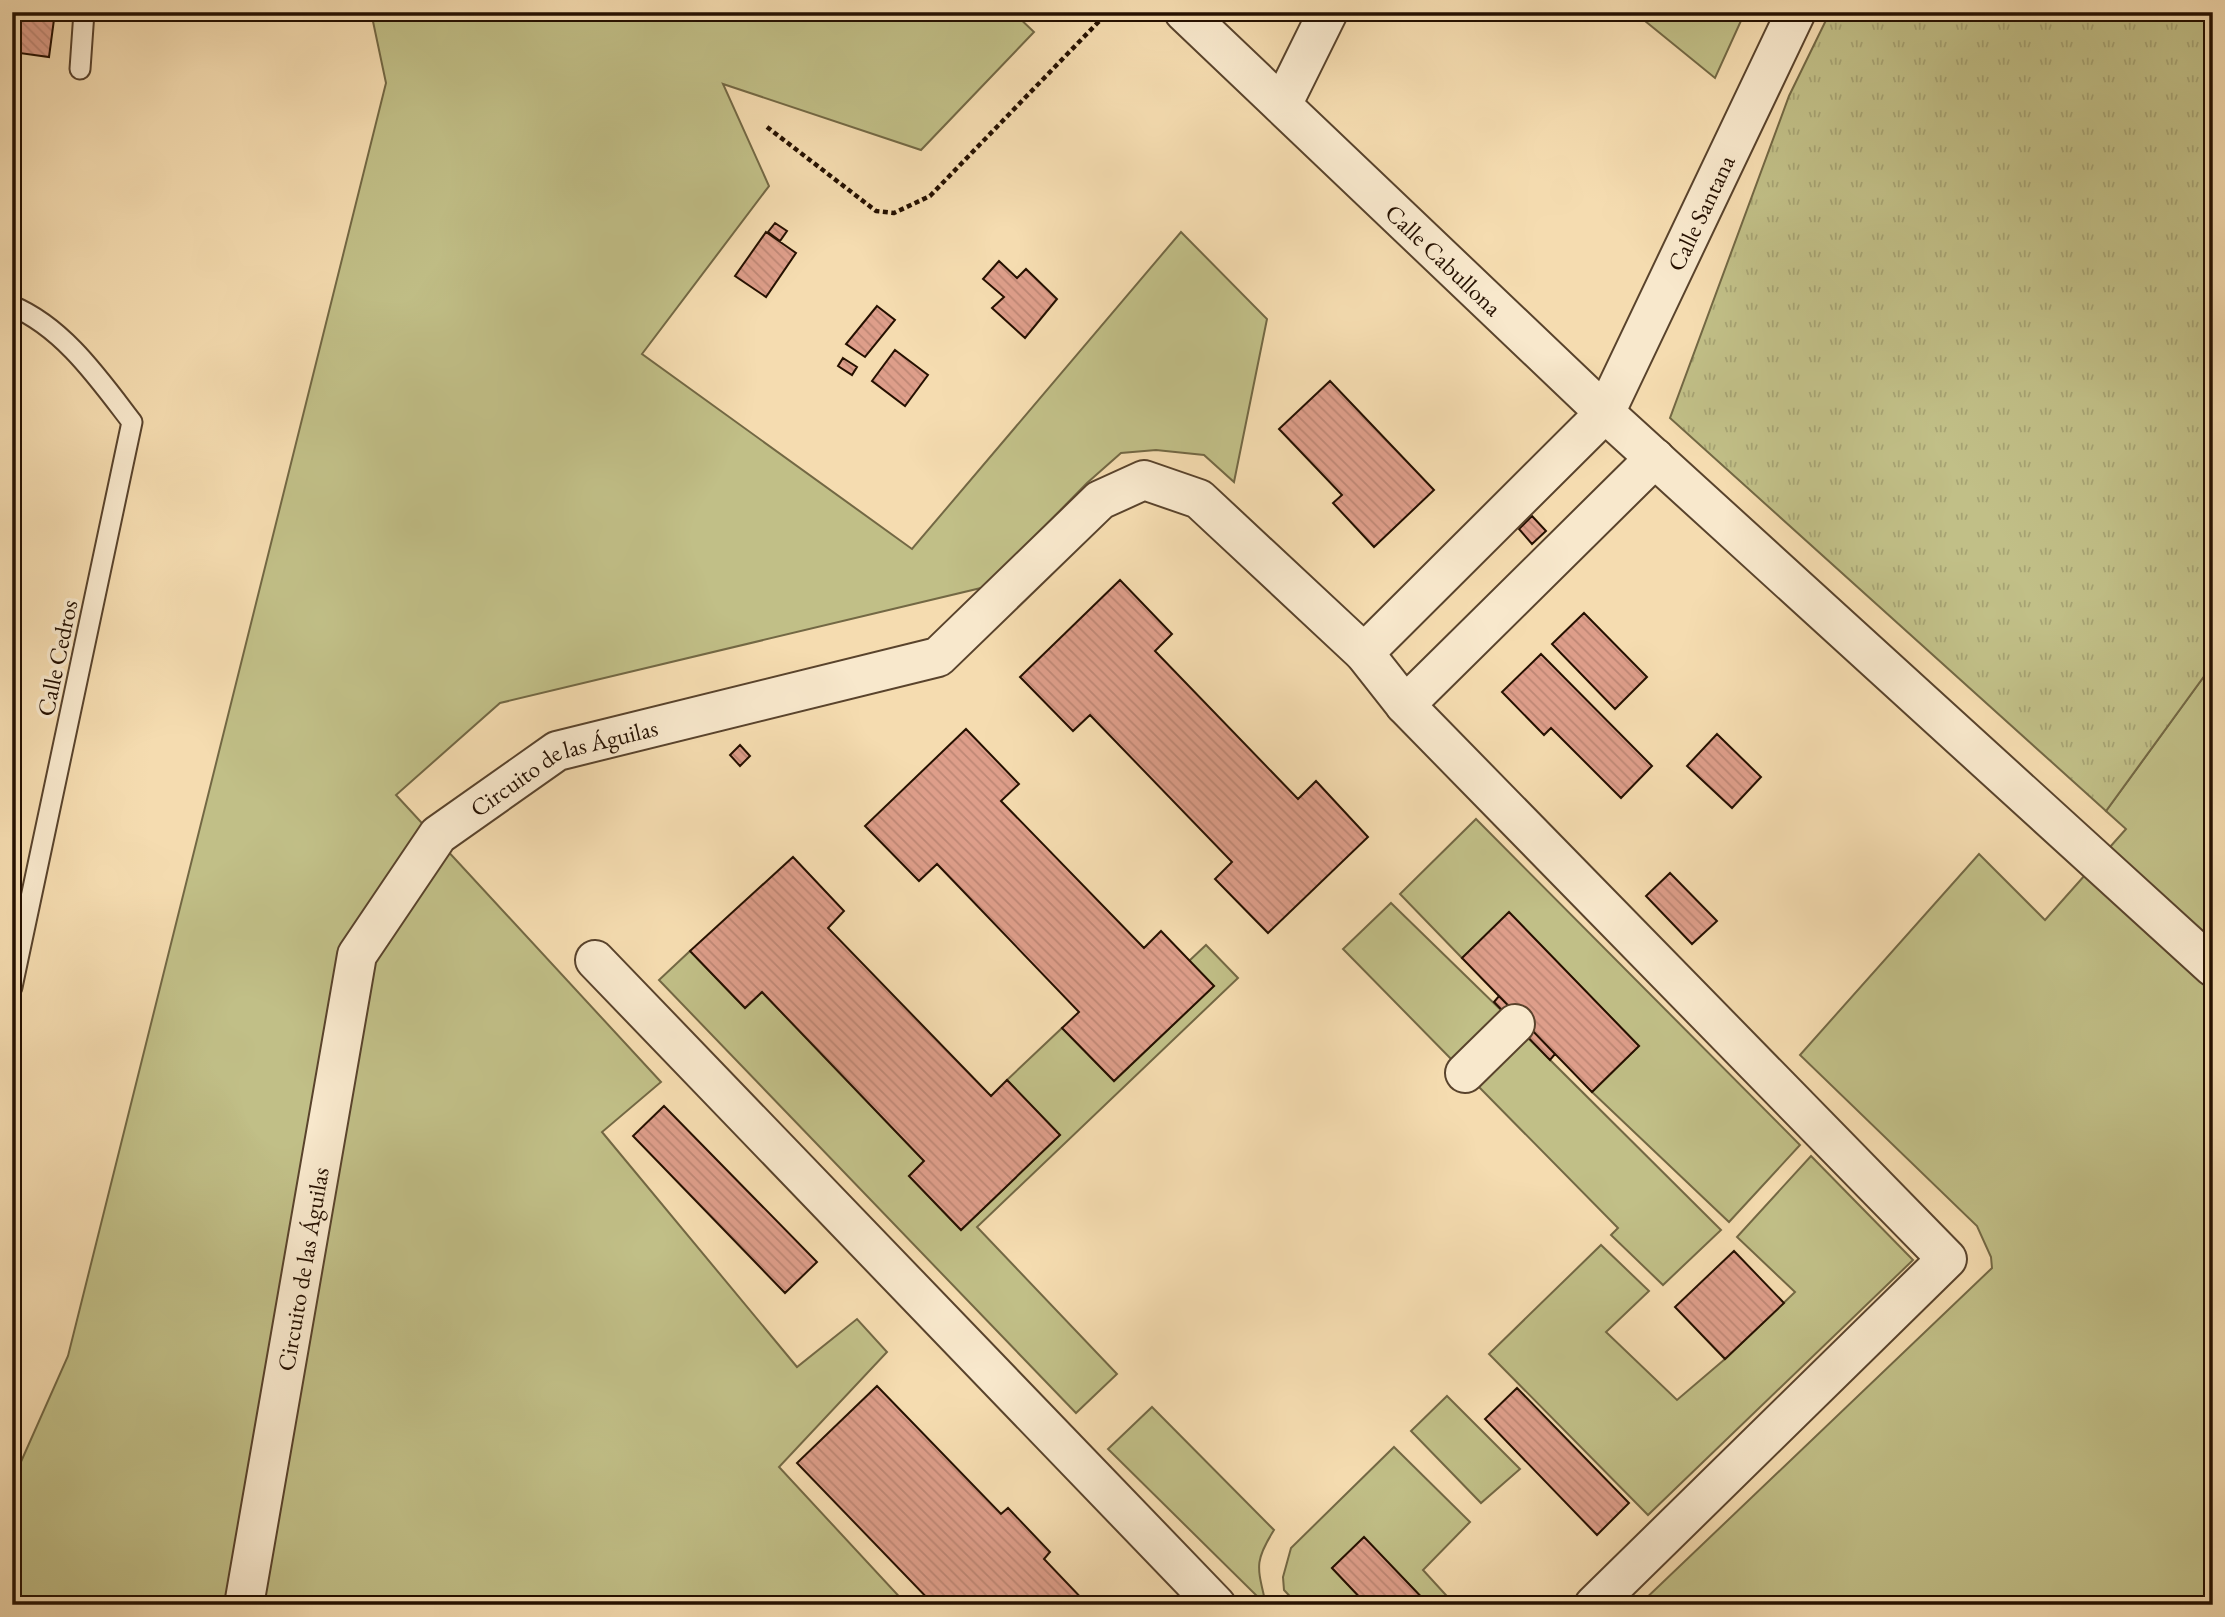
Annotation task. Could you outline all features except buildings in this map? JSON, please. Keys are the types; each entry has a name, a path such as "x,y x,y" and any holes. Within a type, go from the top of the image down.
{"street":[{"name":"Calle Cabullona","path":"1184,12 1605,413 2213,967"},
{"path":"1282,106 1328,12"},
{"name":"Calle Santana","path":"1364,653 1605,413 1796,12"},
{"path":"1405,705 1655,458"},
{"name":"Circuito de las Águilas","path":"244,1605 357,955 439,835 557,751 938,657 1100,500 1144,480 1199,499 1364,653 1405,705 1947,1259 1594,1605"},
{"path":"595,960 1216,1605"},
{"path":"1465,1073 1515,1024"}],"lane":[{"path":"80,68 84,12"},
{"name":"Calle Cedros","path":"12,306 30,313 88,364 132,422 12,987"}],"path":[{"path":"767,127 876,211 894,214 930,196 1108,12"}],"green space":[{"path":"371,12 1013,12 1034,32 921,150 723,84 769,186 642,354 912,549 1181,232 1267,319 1234,482 1204,455 1156,450 1121,453 1087,483 985,587 500,703 396,795 661,1082 602,1132 797,1367 857,1319 887,1352 779,1467 907,1605 12,1605 12,1482 68,1356 386,83"},
{"path":"1634,12 1745,12 1715,78"},
{"path":"1830,12 2213,12 2213,664 2106,811 1670,418 1789,96"},
{"path":"2213,664 2213,1605 1639,1605 1992,1268 1991,1257 1977,1226 1800,1055 1979,854 2045,920 2126,829 2106,811"},
{"path":"1476,819 1800,1145 1729,1222 1592,1092 1639,1046 1509,913 1462,958 1400,894"},
{"path":"1391,903 1506,1015 1457,1065 1343,949"},
{"path":"1206,945 1238,978 977,1227 1117,1374 1076,1413 659,980 690,951 745,1008 762,992 924,1161 909,1176 961,1230 1060,1135 1007,1080 1062,1028 1114,1081 1214,986 1189,961"},
{"path":"1523,1033 1721,1230 1663,1285 1611,1235 1618,1228 1475,1083"},
{"path":"1811,1156 1913,1260 1648,1515 1489,1354 1601,1245 1649,1291 1606,1332 1677,1400 1725,1359 1795,1292 1737,1237"},
{"path":"1447,1396 1520,1469 1481,1503 1411,1431"},
{"path":"1152,1407 1274,1530 1263,1550 1259,1566 1266,1605 1108,1449"},
{"path":"1394,1447 1470,1522 1423,1570 1455,1605 1429,1605 1364,1538 1332,1568 1367,1605 1298,1605 1284,1590 1283,1577 1291,1548"}]}
